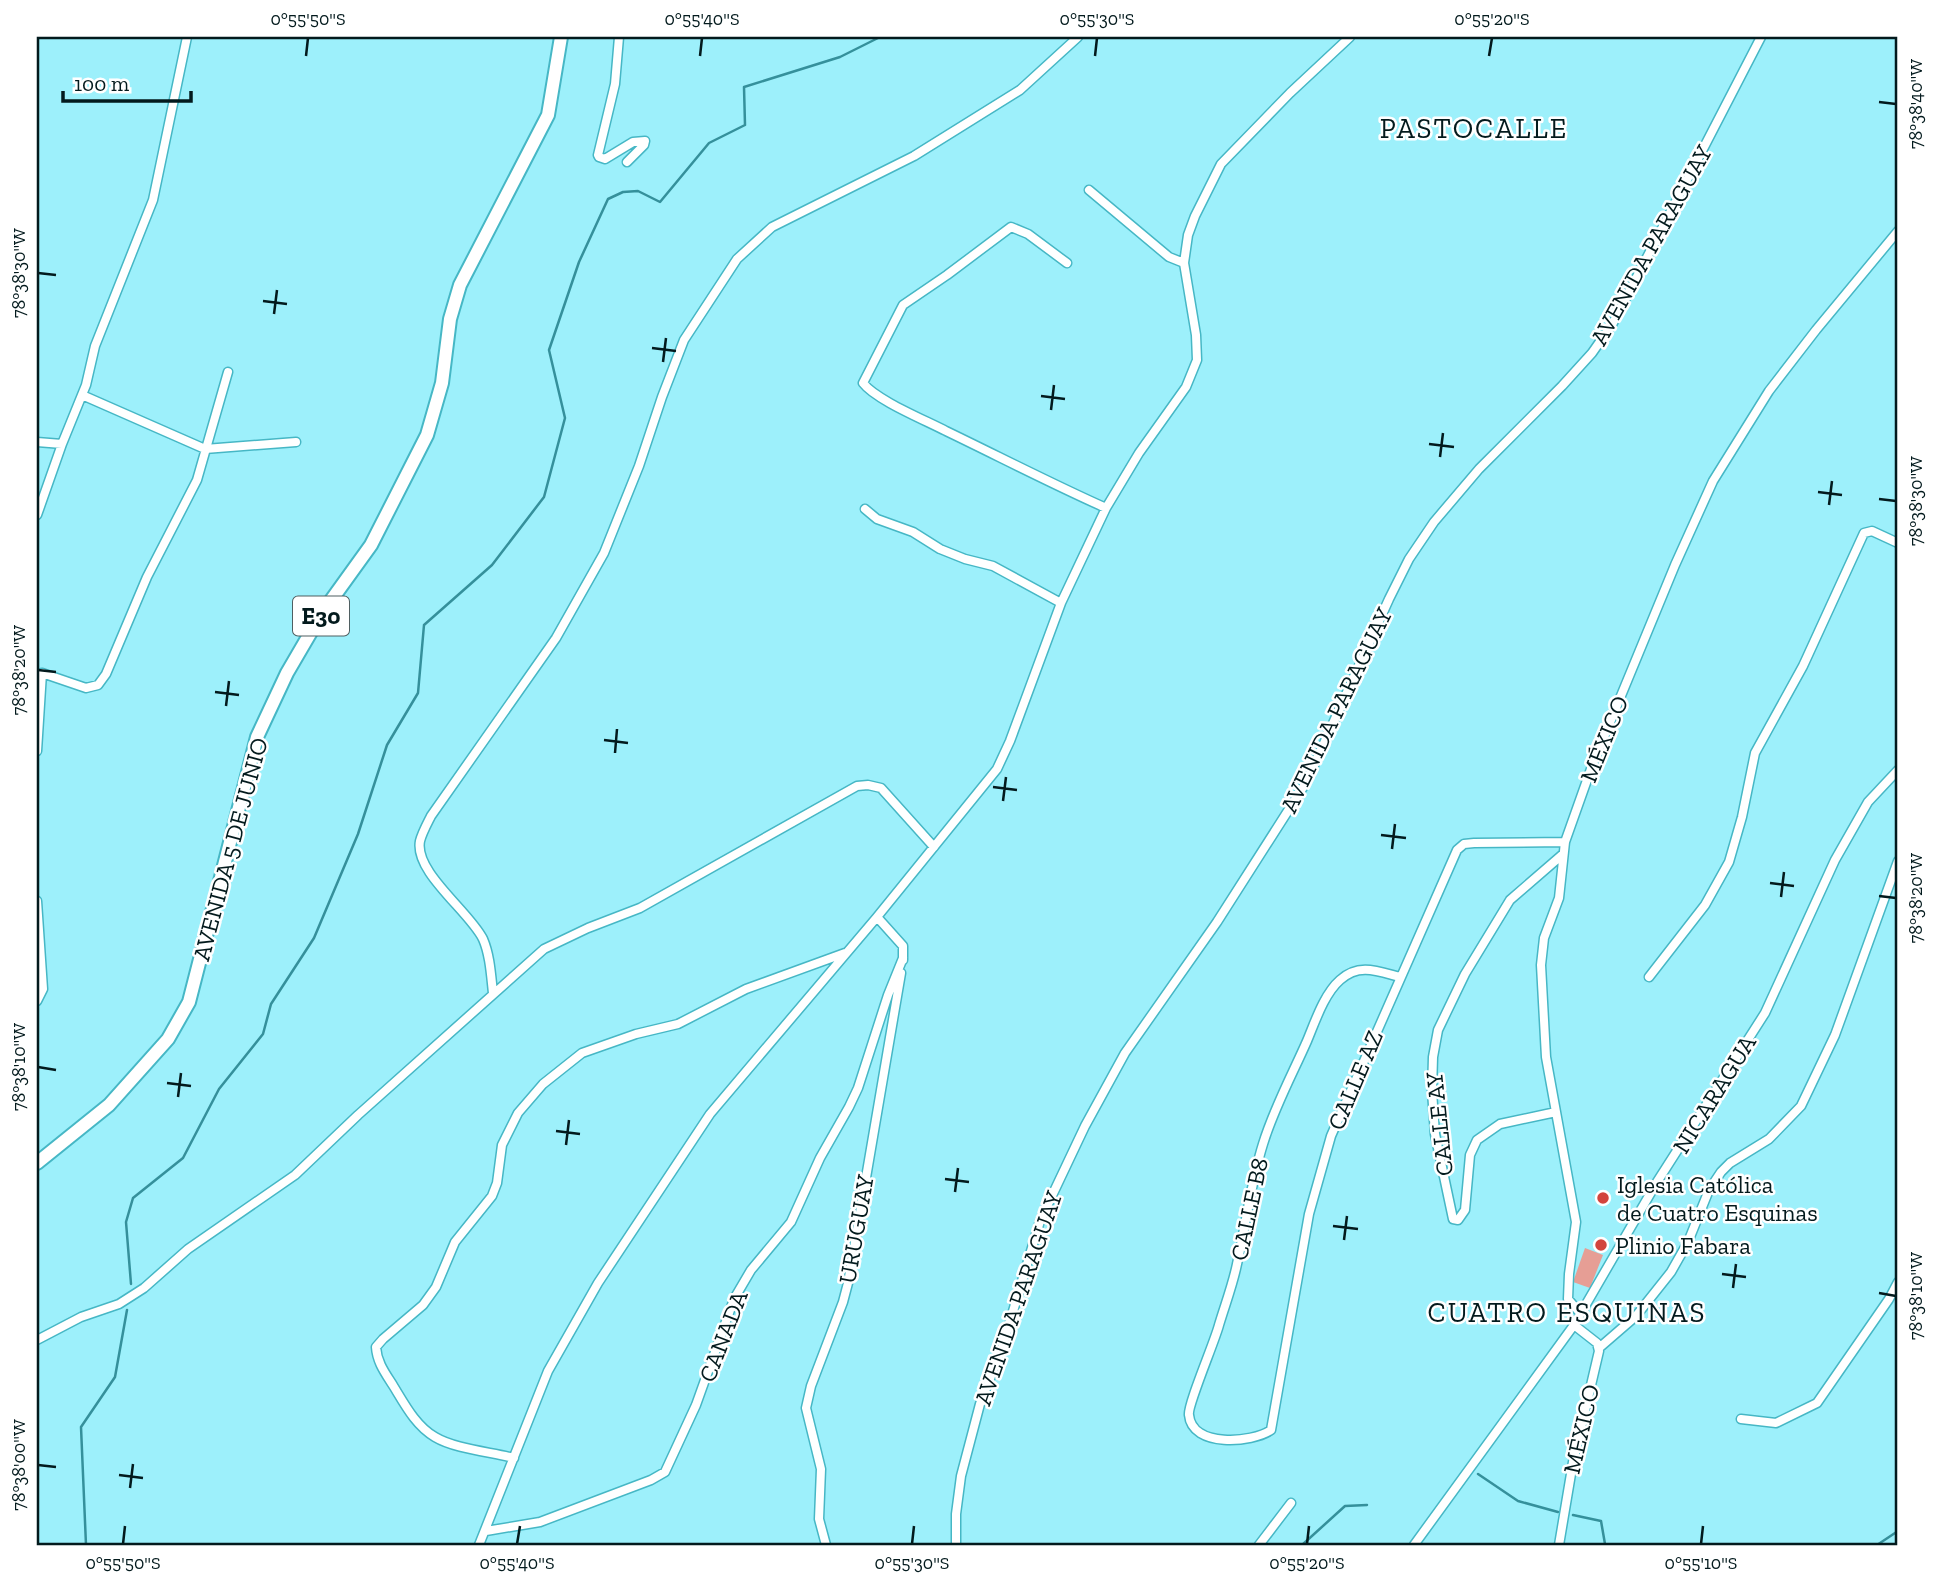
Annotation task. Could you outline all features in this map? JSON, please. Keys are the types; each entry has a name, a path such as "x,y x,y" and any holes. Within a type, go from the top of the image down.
{"main road":[{"name":"AVENIDA 5 DE JUNIO","path":"37,1163 109,1104 168,1038 189,1002 257,737 287,673 322,613 371,545 427,435 442,383 450,319 460,285 548,115 561,37"}],"street":[{"path":"37,515 82,394 95,346 153,200 187,37"},
{"path":"619,37 615,84 598,155 605,159 633,142 645,141 627,162"},
{"path":"494,993 483,939 430,873 421,858 420,842 431,816 556,638 604,553 639,466 684,340 737,258 772,227 914,156 1020,90 1078,37"},
{"path":"480,1545 548,1371 598,1283 710,1114 877,918 997,769 1061,603 1107,508 1139,453 1186,387 1196,360 1196,335 1184,263 1188,235 1195,216 1221,164 1350,37"},
{"name":"AVENIDA PARAGUAY","path":"956,1545 956,1514 961,1476 980,1404 1002,1348 1041,1221 1085,1125 1125,1053 1217,922 1301,790 1389,599 1421,540 1465,484 1562,386 1592,353 1613,323 1761,37"},
{"path":"1089,190 1169,257 1184,263"},
{"path":"1067,263 1028,234 1010,227 903,305 863,383 868,389 898,407 1055,486 1107,508"},
{"name":"MÉXICO","path":"1580,1313 1568,1299 1576,1222 1546,1057 1541,951 1559,898 1565,842 1592,766 1675,565 1713,481 1769,391 1898,232"},
{"path":"37,751 39,672 86,688 98,685 106,674 147,577 197,480 228,372"},
{"path":"82,394 205,449 296,442"},
{"path":"37,442 62,444"},
{"path":"865,509 877,519 913,533 940,548 965,559 993,566 1061,603"},
{"path":"1649,977 1704,905 1729,862 1742,817 1755,753 1803,666 1862,536 1867,530 1898,543"},
{"name":"NICARAGUA","path":"1414,1545 1574,1325 1657,1182 1765,1013 1835,860 1868,802 1898,770"},
{"path":"37,1340 81,1317 119,1304 144,1288 188,1249 295,1175 544,949 640,908 857,786 881,788 934,848"},
{"name":"CALLE AZ","path":"1271,1430 1309,1214 1331,1136 1399,976 1457,850 1464,844 1565,842"},
{"name":"CALLE AY","path":"1556,1112 1500,1124 1477,1140 1470,1154 1465,1210 1458,1220 1453,1219 1435,1134 1432,1091 1433,1057 1438,1030 1465,974 1510,900 1562,855"},
{"path":"1574,1325 1597,1343 1599,1348 1636,1316 1671,1272 1693,1230 1709,1190 1721,1172 1730,1163 1769,1139 1801,1106 1835,1035 1898,861"},
{"path":"37,901 43,989 37,1001"},
{"path":"877,918 902,946 903,958"},
{"path":"514,1458 452,1443 436,1437 423,1427 409,1413 377,1359 376,1347 423,1305 436,1287 455,1242 492,1196 497,1183 502,1145 518,1113 543,1084 582,1053 636,1034 678,1024 746,989 845,953"},
{"name":"CANADA","path":"486,1531 540,1522 651,1480 665,1472 696,1405 734,1298 751,1270 791,1222 820,1158 858,1088 903,958"},
{"name":"URUGUAY","path":"826,1545 820,1520 821,1469 806,1408 811,1386 848,1283 903,958"},
{"name":"CALLE B8","path":"1271,1430 1256,1437 1231,1441 1205,1435 1194,1427 1189,1418 1189,1408 1210,1353 1237,1267 1263,1144 1313,1028 1334,987 1353,971 1361,969 1399,976"},
{"path":"1741,1419 1776,1423 1816,1403 1898,1282"},
{"name":"MÉXICO","path":"1559,1545 1573,1462 1599,1348"},
{"path":"1259,1545 1291,1503"}],"shaded area":[{"path":"1585,1248 1603,1255 1590,1288 1573,1282"}],"waterway":[{"path":"131,1284 126,1222 133,1198 183,1158 219,1089 263,1034 271,1004 314,938 358,834 387,745 418,693 424,625 492,565 544,497 565,418 549,350 579,262 608,199 623,192 638,191 660,202 709,143 745,125 744,87 840,57 880,37"},
{"path":"86,1545 81,1427 115,1377 127,1310"},
{"path":"1478,1474 1518,1501 1558,1512"},
{"path":"1302,1545 1345,1506 1367,1505"},
{"path":"1573,1515 1601,1521 1605,1544 1608,1545"},
{"path":"1877,1545 1898,1531"}],"place":[{"name":"Iglesia Católica de Cuatro Esquinas","path":"1603,1198"},
{"name":"Plinio Fabara","path":"1601,1245"}],"district":[{"name":"PASTOCALLE","path":"1474,128"},
{"name":"CUATRO ESQUINAS","path":"1567,1312"}]}
